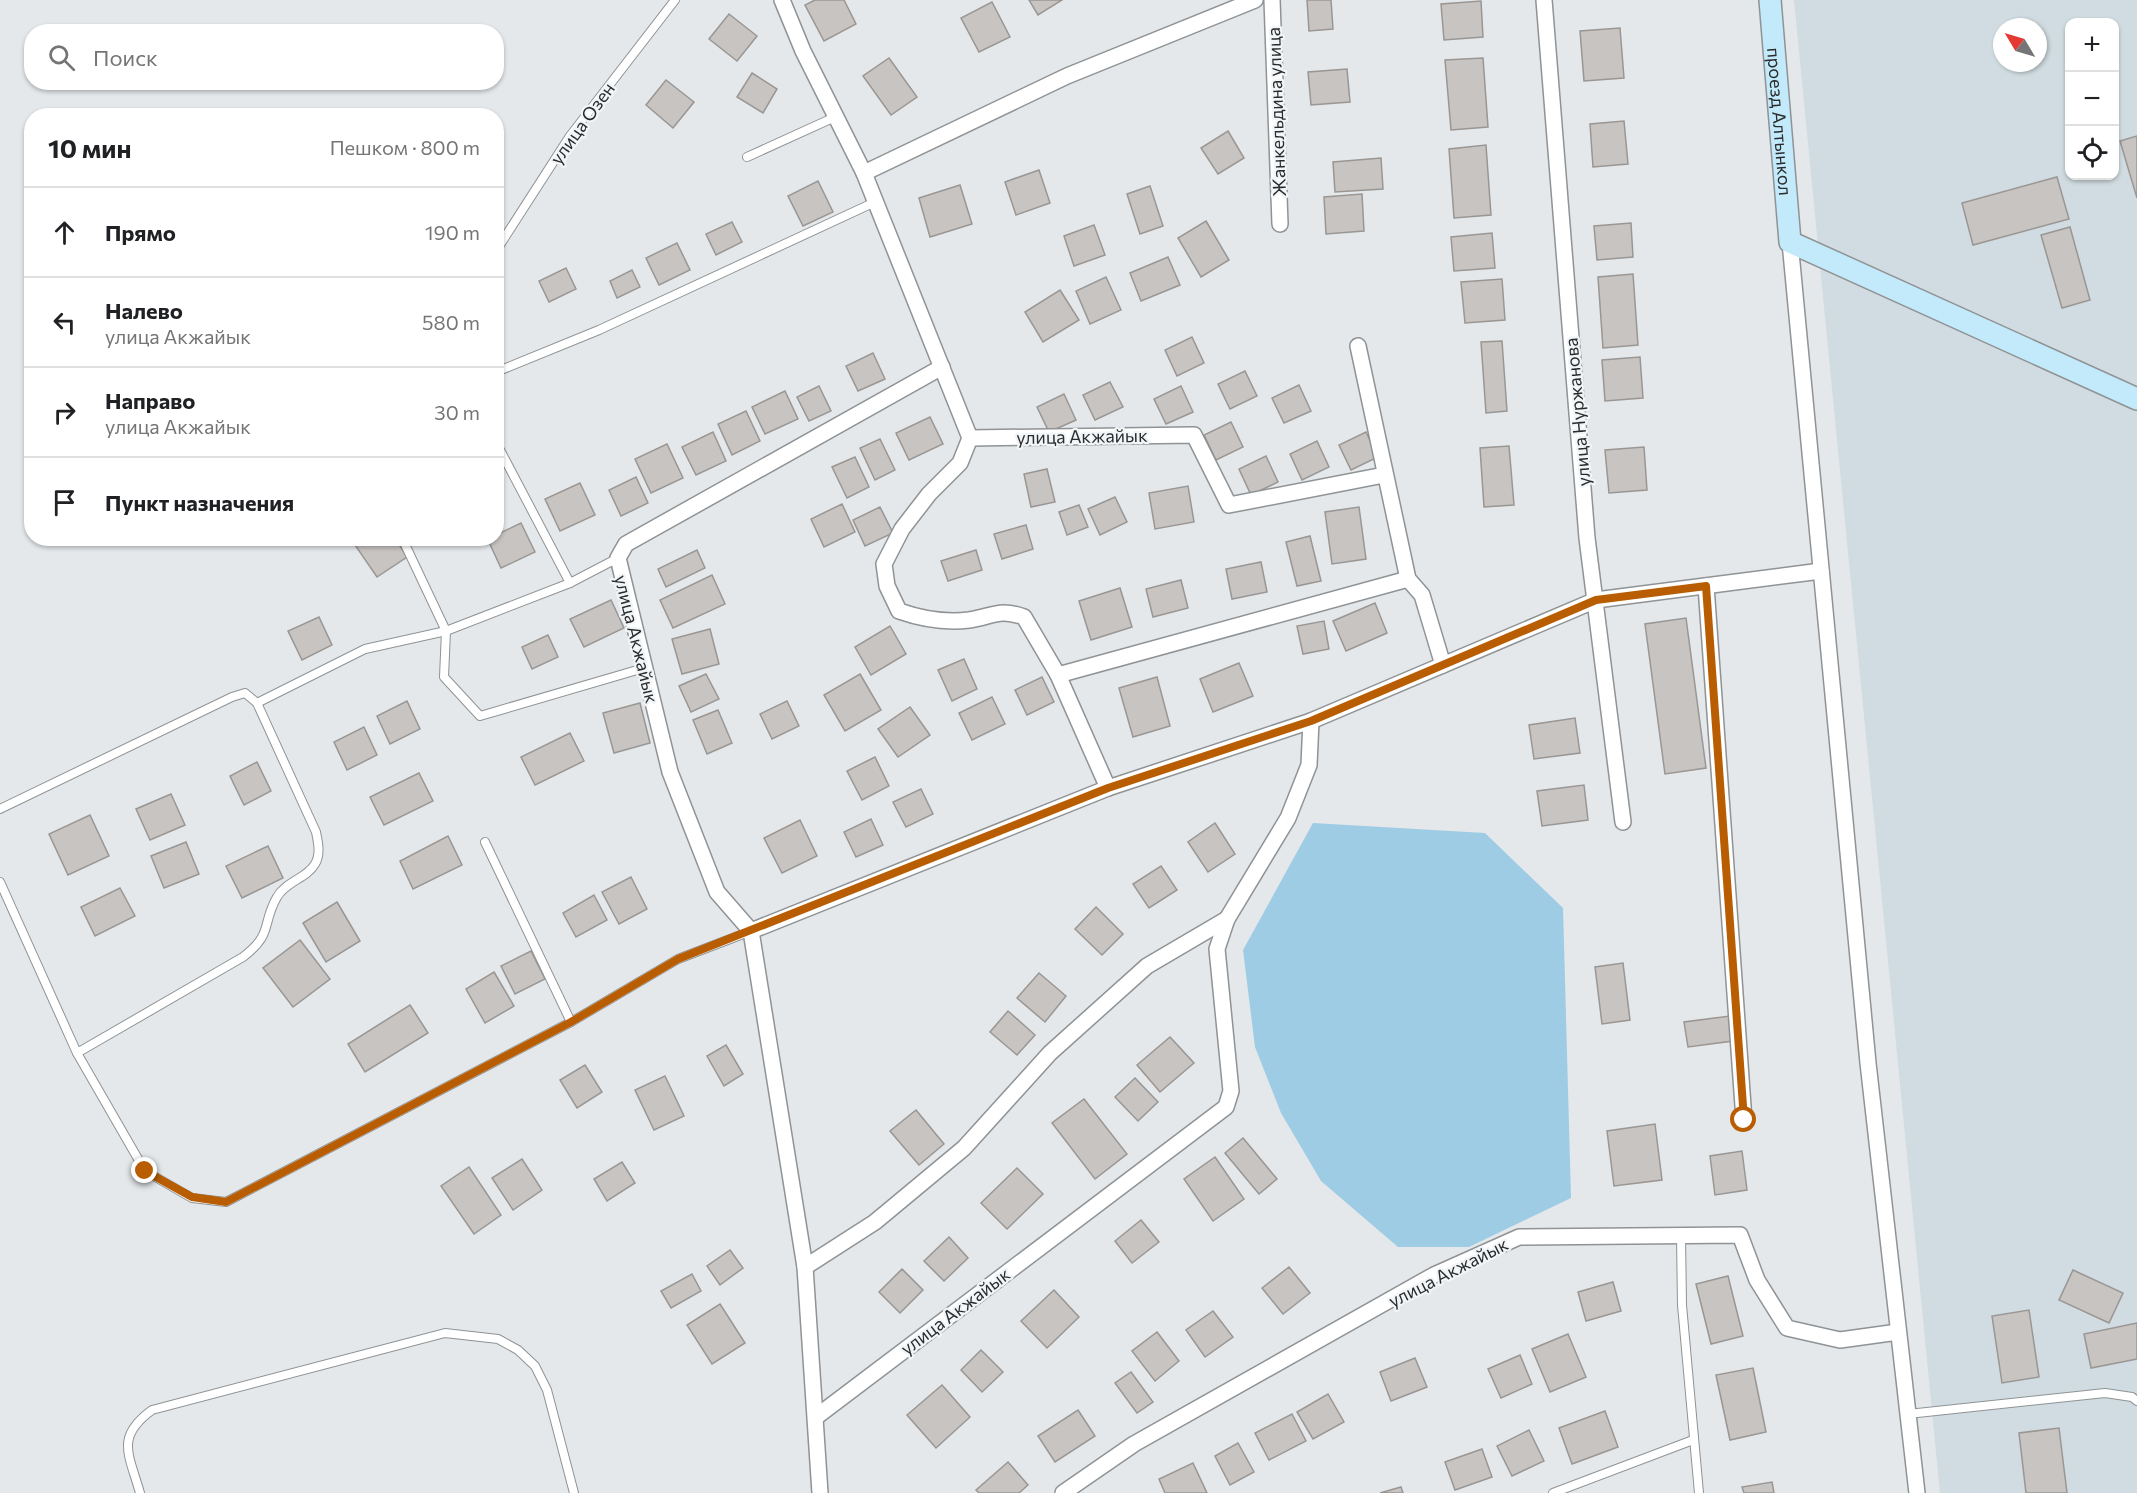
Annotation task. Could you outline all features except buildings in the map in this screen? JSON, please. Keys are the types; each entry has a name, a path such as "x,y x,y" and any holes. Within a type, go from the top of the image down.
{"main road":[{"name":"проезд Алтынкол","path":"1770,0 1790,242"},
{"path":"1790,242 2137,399"}],"street":[{"path":"782,0 803,51 864,174 970,438 960,463 929,494 902,529 884,564 887,586 899,611 928,620 968,620 1007,611 1024,617 1058,675 1108,788"},
{"path":"864,174 1067,76 1255,0"},
{"name":"Жанкельдина улица","path":"1272,0 1280,224"},
{"name":"улица Нуржанова","path":"1544,0 1587,537 1623,822"},
{"path":"1790,242 1868,1063 1917,1493"},
{"path":"1358,346 1408,579 1422,595 1443,665"},
{"name":"улица Акжайык","path":"751,931 717,891 670,772 618,558 626,544 942,368"},
{"name":"улица Акжайык","path":"970,438 1194,435 1228,505 1384,475"},
{"path":"820,1493 805,1267 751,931 1108,788 1311,721 1596,600 1821,571"},
{"path":"1058,675 1408,579"},
{"path":"1706,586 1744,1120"},
{"name":"улица Акжайык","path":"816,1417 1226,1107 1231,1091 1217,949 1227,919 1288,818 1309,765 1311,721"},
{"path":"805,1267 875,1222 964,1148 1050,1053 1147,966 1227,919"},
{"name":"улица Акжайык","path":"1063,1493 1134,1444 1434,1275 1519,1237 1740,1235 1757,1280 1788,1328 1839,1340 1898,1332"}],"lane":[{"name":"улица Озен","path":"504,239 570,136 675,0"},
{"path":"747,157 835,117"},
{"path":"504,369 599,330 875,202"},
{"path":"504,458 570,583"},
{"path":"406,546 446,631 444,677 480,716 644,668"},
{"path":"257,704 365,650 446,631 570,583 618,558"},
{"path":"0,809 232,697 245,693 257,704 316,832 319,854 315,865 277,896 268,927 259,945 243,957 77,1053"},
{"path":"485,842 571,1022"},
{"path":"0,882 77,1053 145,1171 192,1197 226,1202 571,1022 678,959 751,931"},
{"path":"1681,1236 1682,1305 1693,1440 1700,1493"},
{"path":"140,1493 130,1461 128,1435 135,1423 152,1410 445,1333 498,1339 518,1350 535,1366 547,1390 574,1493"},
{"path":"1908,1414 2105,1393 2132,1396 2137,1401"},
{"path":"1553,1493 1693,1440"}],"shaded area":[{"path":"1794,0 2137,0 2137,1493 1940,1493"},
{"path":"1313,823 1485,833 1563,908 1571,1198 1469,1247 1398,1247 1321,1181 1281,1113 1255,1047 1243,950"}],"route":[{"path":"145,1171 192,1197 226,1202 571,1022 678,959 1108,788 1311,721 1596,600 1706,586 1744,1120"}]}
